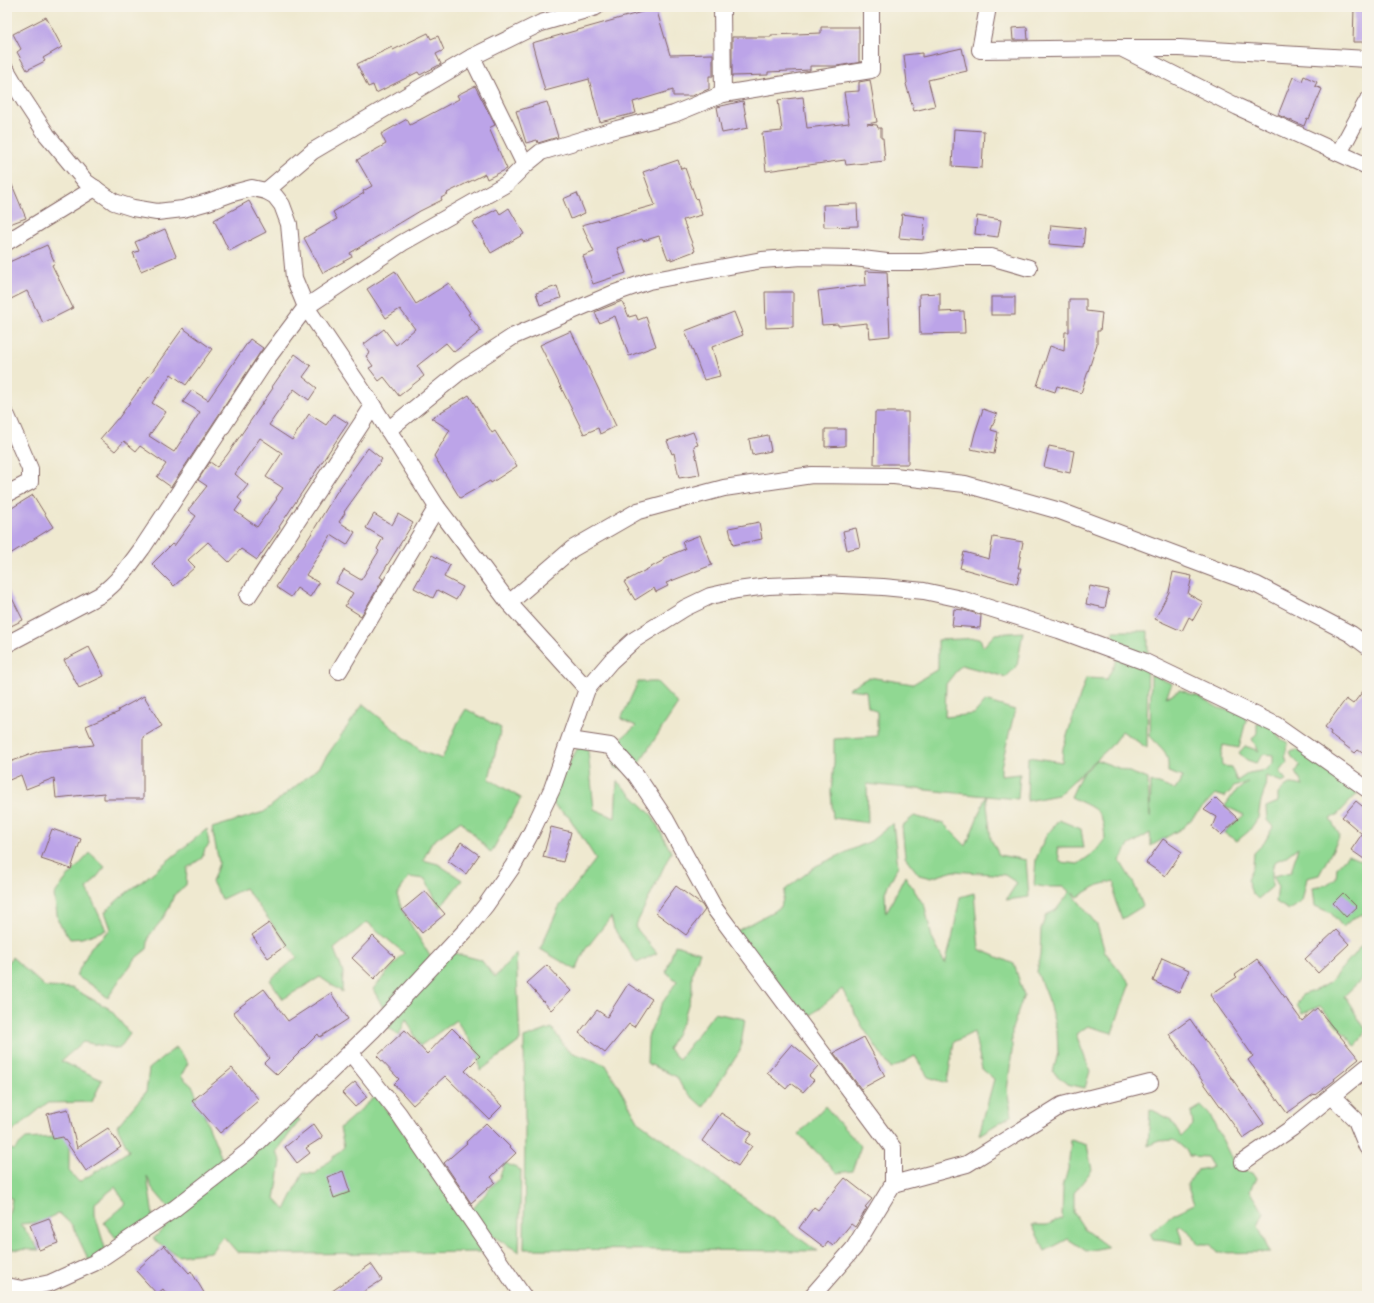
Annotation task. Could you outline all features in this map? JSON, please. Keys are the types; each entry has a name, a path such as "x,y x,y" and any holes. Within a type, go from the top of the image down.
{"street":[{"path":"266,191 313,151 472,57 541,23 596,7"},
{"path":"722,7 723,94"},
{"path":"7,644 100,595 112,587 123,575 266,360 306,307 402,243 506,184 525,165 541,152 617,129 674,114 723,94 871,70 871,7"},
{"path":"988,7 980,50 1179,48 1367,59"},
{"path":"1121,48 1238,107 1367,166"},
{"path":"472,57 525,165"},
{"path":"7,71 47,135 86,182 114,202 133,208 157,212 183,209 252,188 266,191 275,196 282,205 289,224 294,278 306,307 373,406 437,507 508,603 587,690"},
{"path":"1339,153 1367,101"},
{"path":"7,242 95,188"},
{"path":"388,430 462,370 514,336 612,294 649,281 762,260 802,257 854,258 887,262 922,262 960,257 992,257 1029,268"},
{"path":"248,596 373,406"},
{"path":"7,416 30,469 30,482 7,494"},
{"path":"508,603 572,549 638,511 724,488 812,475 894,476 965,484 1060,511 1257,585 1351,634 1367,646"},
{"path":"339,671 437,507"},
{"path":"7,1286 22,1289 57,1280 94,1263 174,1210 251,1149 350,1052 430,970 486,905 513,866 552,789 587,690 611,661 634,640 685,608 710,596 737,590 768,586 822,584 883,587 924,592 961,599 1058,630 1143,661 1276,725 1367,789"},
{"path":"570,740 610,746 636,775 666,820 715,908 893,1148 893,1184 854,1248 812,1296"},
{"path":"350,1052 399,1114 523,1296"},
{"path":"1243,1162 1292,1128 1367,1067"},
{"path":"893,1184 967,1164 1062,1105 1150,1083"},
{"path":"1332,1096 1356,1120 1367,1147"}],"green space":[{"path":"1113,631 1148,631 1147,748 1122,731 1110,747 1058,795 1027,801 1028,757 1062,762 1063,748 1086,678 1107,679 1117,659"},
{"path":"1023,632 1017,666 1006,677 961,665 946,684 945,717 974,714 985,701 1015,710 1001,767 1001,776 1020,774 1018,799 867,784 868,823 833,818 831,792 834,763 834,739 877,736 877,712 868,706 866,691 848,689 869,677 913,684 938,669 938,640 980,638 983,647 995,634"},
{"path":"1151,674 1172,684 1166,697 1180,690 1200,697 1219,708 1244,714 1246,721 1239,748 1223,745 1221,757 1222,766 1231,767 1237,781 1249,773 1266,770 1273,763 1273,755 1264,754 1256,763 1247,760 1239,753 1245,746 1259,751 1252,739 1257,733 1257,724 1273,717 1278,737 1288,743 1285,755 1287,763 1280,772 1286,780 1282,782 1266,776 1265,789 1258,818 1249,831 1237,841 1224,833 1244,815 1225,806 1234,793 1248,782 1234,787 1225,797 1215,794 1184,827 1151,846 1150,833 1128,846 1120,861 1134,884 1143,906 1122,919 1115,900 1115,881 1098,885 1078,897 1072,893 1097,925 1105,952 1130,983 1112,1033 1088,1026 1076,1034 1090,1071 1085,1088 1067,1084 1053,1072 1058,1053 1057,1031 1049,1003 1037,972 1040,954 1041,929 1046,915 1056,910 1070,892 1064,887 1044,887 1034,885 1036,859 1046,836 1059,820 1081,829 1084,848 1057,848 1060,862 1078,864 1095,852 1105,839 1102,821 1097,811 1071,797 1081,775 1097,760 1148,779 1150,817 1151,781 1175,790 1183,777 1168,772 1167,759 1164,751 1150,736"},
{"path":"638,682 657,682 678,704 633,772 614,768 617,742 636,726 621,719"},
{"path":"363,704 421,751 442,759 458,722 466,709 501,728 489,779 521,798 491,853 461,821 432,842 423,860 438,864 462,880 440,908 425,879 409,877 397,895 402,910 433,961 450,952 481,960 495,977 516,953 520,1041 480,1071 478,1053 456,1020 420,1046 406,1019 399,1035 386,1026 387,1015 373,989 404,953 367,922 334,949 343,972 342,992 320,977 283,999 270,980 297,957 245,888 222,899 212,882 219,863 212,828 264,812 319,767"},
{"path":"582,741 588,751 594,809 615,818 617,781 652,815 671,852 635,927 657,953 637,963 614,929 611,917 585,950 576,970 540,949 559,907 596,859 569,817 557,808 548,798"},
{"path":"1297,750 1314,759 1358,793 1338,814 1330,819 1340,836 1319,875 1307,878 1302,901 1289,910 1276,902 1278,885 1273,876 1291,872 1298,847 1285,857 1274,862 1272,870 1272,887 1258,899 1252,893 1247,880 1253,866 1254,853 1264,843 1273,827 1267,820 1266,807 1278,802 1278,794 1287,785 1292,784 1303,786 1296,772 1300,765 1292,757 1290,752"},
{"path":"986,796 991,839 999,855 1026,860 1029,897 1006,900 1017,883 1005,875 954,871 931,878 919,875 905,857 902,826 914,816 944,824 966,846"},
{"path":"893,823 898,866 885,892 886,913 905,876 925,907 932,938 945,964 952,939 960,897 974,893 979,949 1014,964 1024,995 1012,1029 1012,1051 1007,1091 1012,1115 979,1135 994,1079 982,1069 974,1032 954,1042 947,1083 928,1077 915,1056 891,1069 862,1026 842,989 809,1017 733,933 781,907 785,890 816,866 871,841"},
{"path":"207,829 209,845 205,849 202,858 187,868 186,885 174,895 169,908 149,936 147,949 137,957 108,998 93,986 76,976 91,947 111,929 105,912 121,897"},
{"path":"90,853 105,867 87,889 106,930 82,938 70,939 58,921 54,895 65,880"},
{"path":"1348,855 1364,862 1367,858 1367,922 1363,914 1353,918 1343,927 1331,913 1315,906 1313,887 1326,885 1336,878 1337,867"},
{"path":"1367,939 1367,974 1344,996 1366,1030 1356,1047 1320,1006 1302,1014 1297,1005 1302,995 1318,989 1330,982"},
{"path":"675,945 700,952 692,973 692,992 683,1021 668,1049 679,1059 714,1013 745,1019 740,1051 703,1107 683,1089 677,1077 647,1063 648,1037 661,1005 677,981 666,972"},
{"path":"12,957 45,987 72,988 110,1009 130,1034 119,1049 83,1042 61,1061 102,1080 92,1102 47,1103 7,1136 7,1028 10,1022 7,1012 7,963"},
{"path":"552,1028 568,1051 606,1065 639,1122 817,1251 524,1249 524,1038"},
{"path":"176,1047 188,1063 181,1076 193,1087 226,1169 169,1208 152,1188 147,1176 154,1223 120,1243 104,1223 126,1204 115,1187 95,1203 95,1215 105,1248 91,1265 72,1225 59,1213 40,1222 21,1224 39,1250 7,1249 7,1223 12,1199 7,1196 7,1148 14,1150 26,1139 69,1136 69,1171 79,1182 129,1151 117,1126 146,1092 149,1069"},
{"path":"376,1096 406,1136 484,1252 289,1254 237,1252 223,1236 211,1252 178,1256 153,1239 286,1108 300,1120 276,1152 281,1161 275,1199 285,1210 303,1173 315,1174 344,1147 340,1128"},
{"path":"825,1106 861,1146 852,1171 837,1173 799,1134"},
{"path":"1201,1106 1210,1115 1237,1169 1252,1173 1256,1179 1250,1190 1264,1213 1258,1226 1270,1252 1218,1253 1210,1244 1198,1244 1193,1235 1182,1226 1178,1227 1183,1244 1153,1239 1150,1233 1174,1214 1194,1204 1187,1185 1197,1170 1213,1167 1207,1157 1189,1156 1186,1150 1174,1140 1160,1141 1148,1146 1150,1109 1170,1119 1181,1137 1193,1125 1191,1112"},
{"path":"1071,1140 1087,1145 1092,1170 1074,1193 1074,1213 1085,1230 1108,1247 1086,1251 1068,1239 1045,1251 1032,1225 1047,1225 1062,1218 1063,1187 1068,1169"},
{"path":"505,1163 521,1170 519,1252 488,1233 471,1211 499,1178"}],"building":[{"path":"656,8 670,55 713,54 713,76 709,76 709,89 692,96 673,96 673,90 633,102 636,113 600,122 589,79 545,91 532,43"},
{"path":"1354,8 1367,8 1367,42 1353,42"},
{"path":"46,17 62,47 43,58 45,61 27,70 17,52 21,49 13,34"},
{"path":"821,27 859,27 859,62 862,62 837,66 810,66 810,70 768,72 768,75 732,76 732,37 771,37 771,35 821,33"},
{"path":"1027,27 1028,40 1013,40 1012,28"},
{"path":"428,33 431,39 438,36 444,50 436,54 441,64 420,75 418,72 376,93 373,85 368,87 357,64 392,47 393,50"},
{"path":"962,48 967,71 928,80 935,106 914,111 906,84 904,55 922,53 922,57"},
{"path":"1304,76 1317,82 1315,86 1322,89 1309,119 1307,118 1304,126 1278,115 1293,77 1302,81"},
{"path":"870,80 877,122 867,124 877,125 878,128 881,128 881,138 883,138 885,161 846,165 845,160 766,171 762,133 782,131 778,100 803,97 807,128 849,123 844,92 859,91 859,82"},
{"path":"475,86 495,125 489,128 507,169 487,179 485,174 447,193 448,194 441,198 442,200 420,211 350,253 352,257 323,273 304,238 337,219 333,212 364,193 363,191 372,186 357,160 386,144 381,134 407,119 410,125 459,99 457,95"},
{"path":"743,101 748,128 722,133 717,107"},
{"path":"547,102 558,137 538,143 537,140 526,143 516,111"},
{"path":"954,129 984,131 982,168 952,166"},
{"path":"678,160 681,169 685,168 702,215 683,220 695,251 671,260 671,258 668,259 659,236 643,241 642,239 617,248 626,273 593,284 583,256 594,252 582,225 655,205 643,172"},
{"path":"7,173 26,218 7,225"},
{"path":"577,193 585,213 571,219 563,199"},
{"path":"249,201 266,232 229,251 214,220"},
{"path":"857,204 858,226 824,227 823,205"},
{"path":"509,208 524,234 491,253 473,222 497,209 500,214"},
{"path":"902,214 925,217 923,240 899,238"},
{"path":"977,216 1001,220 998,237 975,234"},
{"path":"1051,225 1085,228 1083,247 1049,244"},
{"path":"165,229 176,256 141,271 133,253 139,251 135,242"},
{"path":"47,245 55,263 52,265 73,308 43,323 27,291 7,301 7,263"},
{"path":"395,271 416,304 449,283 470,313 468,314 481,331 454,352 446,343 417,366 424,376 399,396 384,377 379,381 369,368 373,366 366,356 370,353 364,344 384,329 396,345 415,329 400,309 386,318 367,289"},
{"path":"865,271 887,272 890,336 870,338 867,323 838,326 838,324 822,325 818,291 866,285"},
{"path":"557,286 561,298 540,305 536,293"},
{"path":"765,292 793,292 793,327 766,328"},
{"path":"940,293 940,312 964,311 965,333 920,334 919,294"},
{"path":"991,297 1015,297 1015,315 991,315"},
{"path":"1069,299 1086,299 1086,311 1102,313 1100,331 1097,331 1097,344 1081,393 1057,386 1055,392 1037,386 1050,346 1064,351 1065,332 1069,332"},
{"path":"622,301 629,317 636,315 638,320 646,317 656,346 629,356 615,316 599,323 595,312"},
{"path":"734,312 743,335 712,347 720,376 704,380 685,331"},
{"path":"183,328 212,349 186,385 171,374 152,403 166,412 149,436 174,452 200,412 183,402 192,390 208,400 250,339 263,348 171,487 157,477 166,464 140,446 136,451 124,441 115,451 100,439 118,419"},
{"path":"571,331 616,426 600,434 598,428 584,434 540,345"},
{"path":"295,354 311,366 303,377 317,388 309,400 294,389 269,425 292,440 309,414 326,425 334,414 348,423 279,527 280,528 257,560 241,549 229,562 208,542 188,560 195,567 174,586 152,564 172,544 174,546 196,516 188,510 207,486 198,480 210,462 217,467 227,455 273,388 272,387","holes":["260,438 282,453 266,477 283,488 257,527 235,511 242,501 238,498 248,485 235,474"]},
{"path":"469,395 492,433 495,431 517,466 491,483 490,481 460,498 434,456 450,430 431,418"},
{"path":"983,409 997,414 991,430 998,432 994,454 971,449"},
{"path":"875,412 908,412 908,464 874,464"},
{"path":"825,429 845,429 845,446 825,447"},
{"path":"693,432 698,445 694,446 700,475 679,478 674,453 672,454 667,441"},
{"path":"768,435 771,451 752,455 749,439"},
{"path":"1049,446 1074,451 1070,473 1044,467"},
{"path":"368,448 382,459 344,512 345,513 339,522 355,532 347,545 331,535 306,575 319,583 310,597 297,588 291,597 276,587 310,536 336,493"},
{"path":"33,495 53,527 7,556 7,511"},
{"path":"374,514 392,525 398,514 413,523 380,577 383,579 361,616 345,606 353,593 336,583 344,570 361,580 379,551 377,549 383,538 366,528"},
{"path":"759,522 762,539 733,545 729,528"},
{"path":"856,528 860,547 847,550 843,531"},
{"path":"700,535 712,565 666,583 668,586 656,592 654,588 635,600 624,582 664,560 663,558 685,549 682,542"},
{"path":"993,537 1023,542 1018,568 1021,568 1017,584 960,568 964,552 989,559"},
{"path":"432,555 450,565 444,577 463,587 456,600 437,590 433,598 414,588"},
{"path":"1173,572 1192,576 1188,594 1203,602 1193,620 1189,617 1182,631 1155,619 1169,592"},
{"path":"1090,586 1109,590 1105,608 1086,604"},
{"path":"7,588 23,620 7,628"},
{"path":"954,609 981,615 980,628 952,626"},
{"path":"89,647 104,676 79,688 64,660"},
{"path":"1367,686 1367,756 1358,750 1355,753 1330,734 1331,732 1325,727 1346,699 1353,704"},
{"path":"144,696 162,726 143,737 143,799 104,799 104,793 56,798 54,778 26,789 21,775 7,781 7,763 40,751 94,745 86,726 119,712 118,710"},
{"path":"1216,798 1238,819 1221,835 1212,827 1216,817 1204,810"},
{"path":"1356,801 1367,810 1367,861 1351,850 1362,834 1342,817"},
{"path":"551,827 571,832 563,862 543,857"},
{"path":"52,829 81,839 71,869 41,859"},
{"path":"1163,839 1182,852 1165,876 1146,863"},
{"path":"461,842 479,855 466,874 448,861"},
{"path":"676,886 702,905 705,910 686,935 656,913"},
{"path":"425,891 445,914 422,933 402,910"},
{"path":"1343,893 1357,907 1346,917 1333,903"},
{"path":"269,923 285,946 268,958 252,935"},
{"path":"1336,930 1349,944 1318,973 1305,959"},
{"path":"373,936 395,957 374,979 352,958"},
{"path":"1162,958 1189,970 1179,993 1153,981"},
{"path":"1257,959 1302,1021 1317,1008 1359,1059 1315,1095 1314,1094 1287,1113 1248,1060 1253,1056 1210,995 1237,977 1235,975"},
{"path":"547,965 571,991 551,1010 527,983"},
{"path":"628,984 652,999 634,1027 629,1024 605,1053 579,1033 597,1010 607,1017"},
{"path":"264,989 288,1021 331,993 348,1019 320,1037 318,1034 277,1075 264,1063 269,1058 233,1012"},
{"path":"1190,1019 1264,1124 1243,1138 1169,1034"},
{"path":"452,1028 480,1056 465,1071 502,1106 489,1119 445,1076 413,1105 394,1084 399,1079 377,1056 405,1030 427,1054"},
{"path":"864,1037 885,1076 861,1089 834,1053"},
{"path":"792,1044 818,1066 809,1076 814,1080 803,1092 791,1083 786,1089 767,1073"},
{"path":"232,1068 259,1100 220,1133 192,1101"},
{"path":"355,1082 367,1097 355,1107 342,1093"},
{"path":"68,1109 77,1148 108,1128 121,1147 86,1171 63,1137 53,1139 47,1114"},
{"path":"721,1113 752,1133 745,1142 752,1146 738,1166 702,1141"},
{"path":"486,1123 516,1153 491,1177 495,1182 471,1203 444,1163 467,1143 466,1142"},
{"path":"314,1124 323,1137 306,1148 310,1153 297,1163 285,1147"},
{"path":"343,1171 350,1192 334,1198 327,1177"},
{"path":"845,1178 872,1199 865,1207 867,1208 855,1227 851,1224 833,1246 828,1242 824,1247 799,1228 814,1207 818,1210"},
{"path":"49,1218 58,1243 39,1250 30,1225"},
{"path":"164,1245 189,1273 191,1271 206,1296 168,1296 163,1289 157,1294 136,1271"},
{"path":"371,1264 382,1280 357,1296 325,1296"}]}
